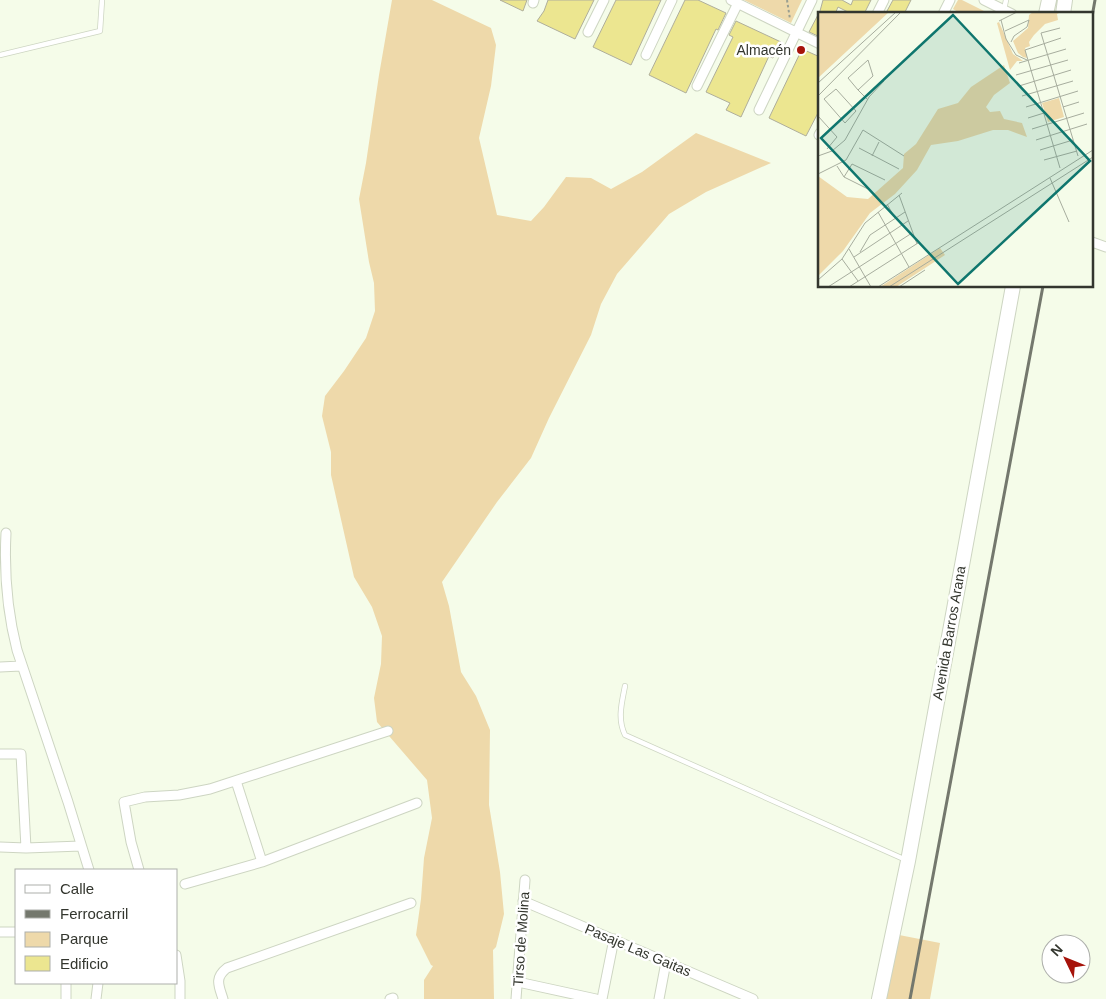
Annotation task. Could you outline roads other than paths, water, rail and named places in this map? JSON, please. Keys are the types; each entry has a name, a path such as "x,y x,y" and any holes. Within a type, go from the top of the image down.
{"main road":[{"name":"Avenida Barros Arana","path":"878,999 908,861 1013,288"}],"street":[{"path":"588,32 604,0"},
{"path":"646,55 672,0"},
{"path":"759,110 812,0"},
{"path":"878,12 884,0"},
{"path":"944,12 950,0"},
{"path":"984,0 1008,12"},
{"path":"697,86 734,2 818,43"},
{"path":"1094,243 1106,248"},
{"path":"6,533 6,590 12,630 21,666 68,802 89,869"},
{"path":"0,667 21,666"},
{"path":"139,869 131,842 124,802 145,797 210,789 388,731"},
{"path":"0,754 21,754 26,848"},
{"path":"236,781 262,862"},
{"path":"186,884 262,862 417,803"},
{"path":"0,847 81,846"},
{"name":"Tirso de Molina","path":"516,999 525,880"},
{"name":"Pasaje Las Gaitas","path":"523,901 754,999"},
{"path":"223,999 218,982 220,975 227,968 411,903"},
{"path":"0,932 15,932"},
{"path":"602,999 614,939"},
{"path":"659,999 666,962"},
{"path":"178,968 180,999"},
{"path":"518,982 596,999"},
{"path":"66,984 66,999"},
{"path":"96,999 98,984"},
{"path":"725,999 728,988"}],"lane":[{"path":"0,55 100,30 102,0"},
{"path":"1006,0 1008,12"},
{"path":"625,686 620,717 622,730 625,734 908,861"}],"railway":[{"path":"1093,12 1095,0"},
{"path":"910,999 1043,288"}],"place":[{"name":"Almacén","path":"801,50"}]}
